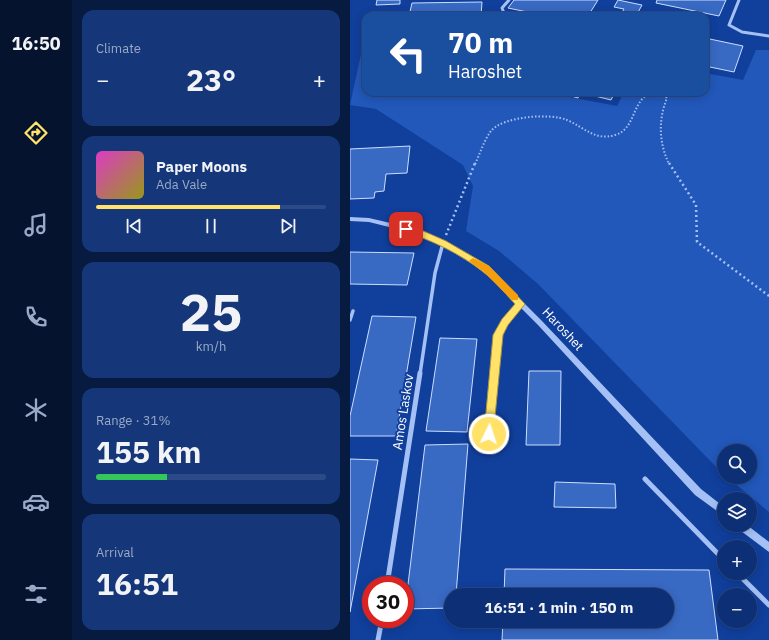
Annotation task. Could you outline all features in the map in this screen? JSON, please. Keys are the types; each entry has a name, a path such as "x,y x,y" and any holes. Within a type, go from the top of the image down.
{"street":[{"path":"504,12 502,8 509,0"},
{"path":"739,0 729,25 742,32 769,36"},
{"name":"Haroshet","path":"350,219 369,220 418,232 443,243 486,269 521,304 698,492 717,507"},
{"name":"Amos Laskov","path":"388,576 436,273 443,243"},
{"path":"489,434 498,335 505,322 521,304"},
{"path":"350,320 353,311"},
{"path":"645,479 717,553"},
{"path":"749,532 769,548"},
{"path":"744,580 769,605"},
{"path":"378,640 380,628"}],"path":[{"path":"443,243 467,181 491,130 496,126 509,120 552,117 572,122 597,137 618,135 630,125 640,99 643,96"},
{"path":"665,96 667,98 660,121 662,139 668,163 696,206 695,235 698,242 769,296"}],"shaded area":[{"path":"362,50 362,96 564,96 617,106 622,96 709,96 709,74 743,80 756,50 769,50 769,512 757,502 757,492 745,492 735,484 757,484 757,444 717,444 717,468 538,284 499,251 466,231 473,186 463,165 376,109 350,105"}],"building":[{"path":"377,0 400,0 400,4 376,5"},
{"path":"514,0 598,0 590,12 528,12 508,8"},
{"path":"618,0 642,5 638,12 622,12 624,9 614,7"},
{"path":"657,0 726,0 719,16 709,14 709,12 700,12 656,3"},
{"path":"482,2 481,12 410,12 412,3"},
{"path":"709,39 743,46 734,72 709,67"},
{"path":"595,96 613,96 611,100"},
{"path":"410,146 407,173 386,174 384,191 375,192 374,198 350,199 350,149"},
{"path":"350,252 414,253 407,285 350,284"},
{"path":"372,316 416,317 396,436 350,436 350,416"},
{"path":"440,338 477,339 467,432 426,431"},
{"path":"529,371 561,371 560,445 526,445"},
{"path":"468,444 457,588 444,588 444,608 414,609 414,576 409,576 425,445"},
{"path":"350,459 378,460 350,612"},
{"path":"555,482 615,484 616,508 554,507"},
{"path":"505,569 709,570 718,640 502,640 503,628 674,628 674,588 504,588"}],"slow traffic":[{"path":"473,261 486,269 515,298"}],"route":[{"path":"406,229 418,232 443,243 486,269 521,304 505,322 498,335 489,434"}]}
